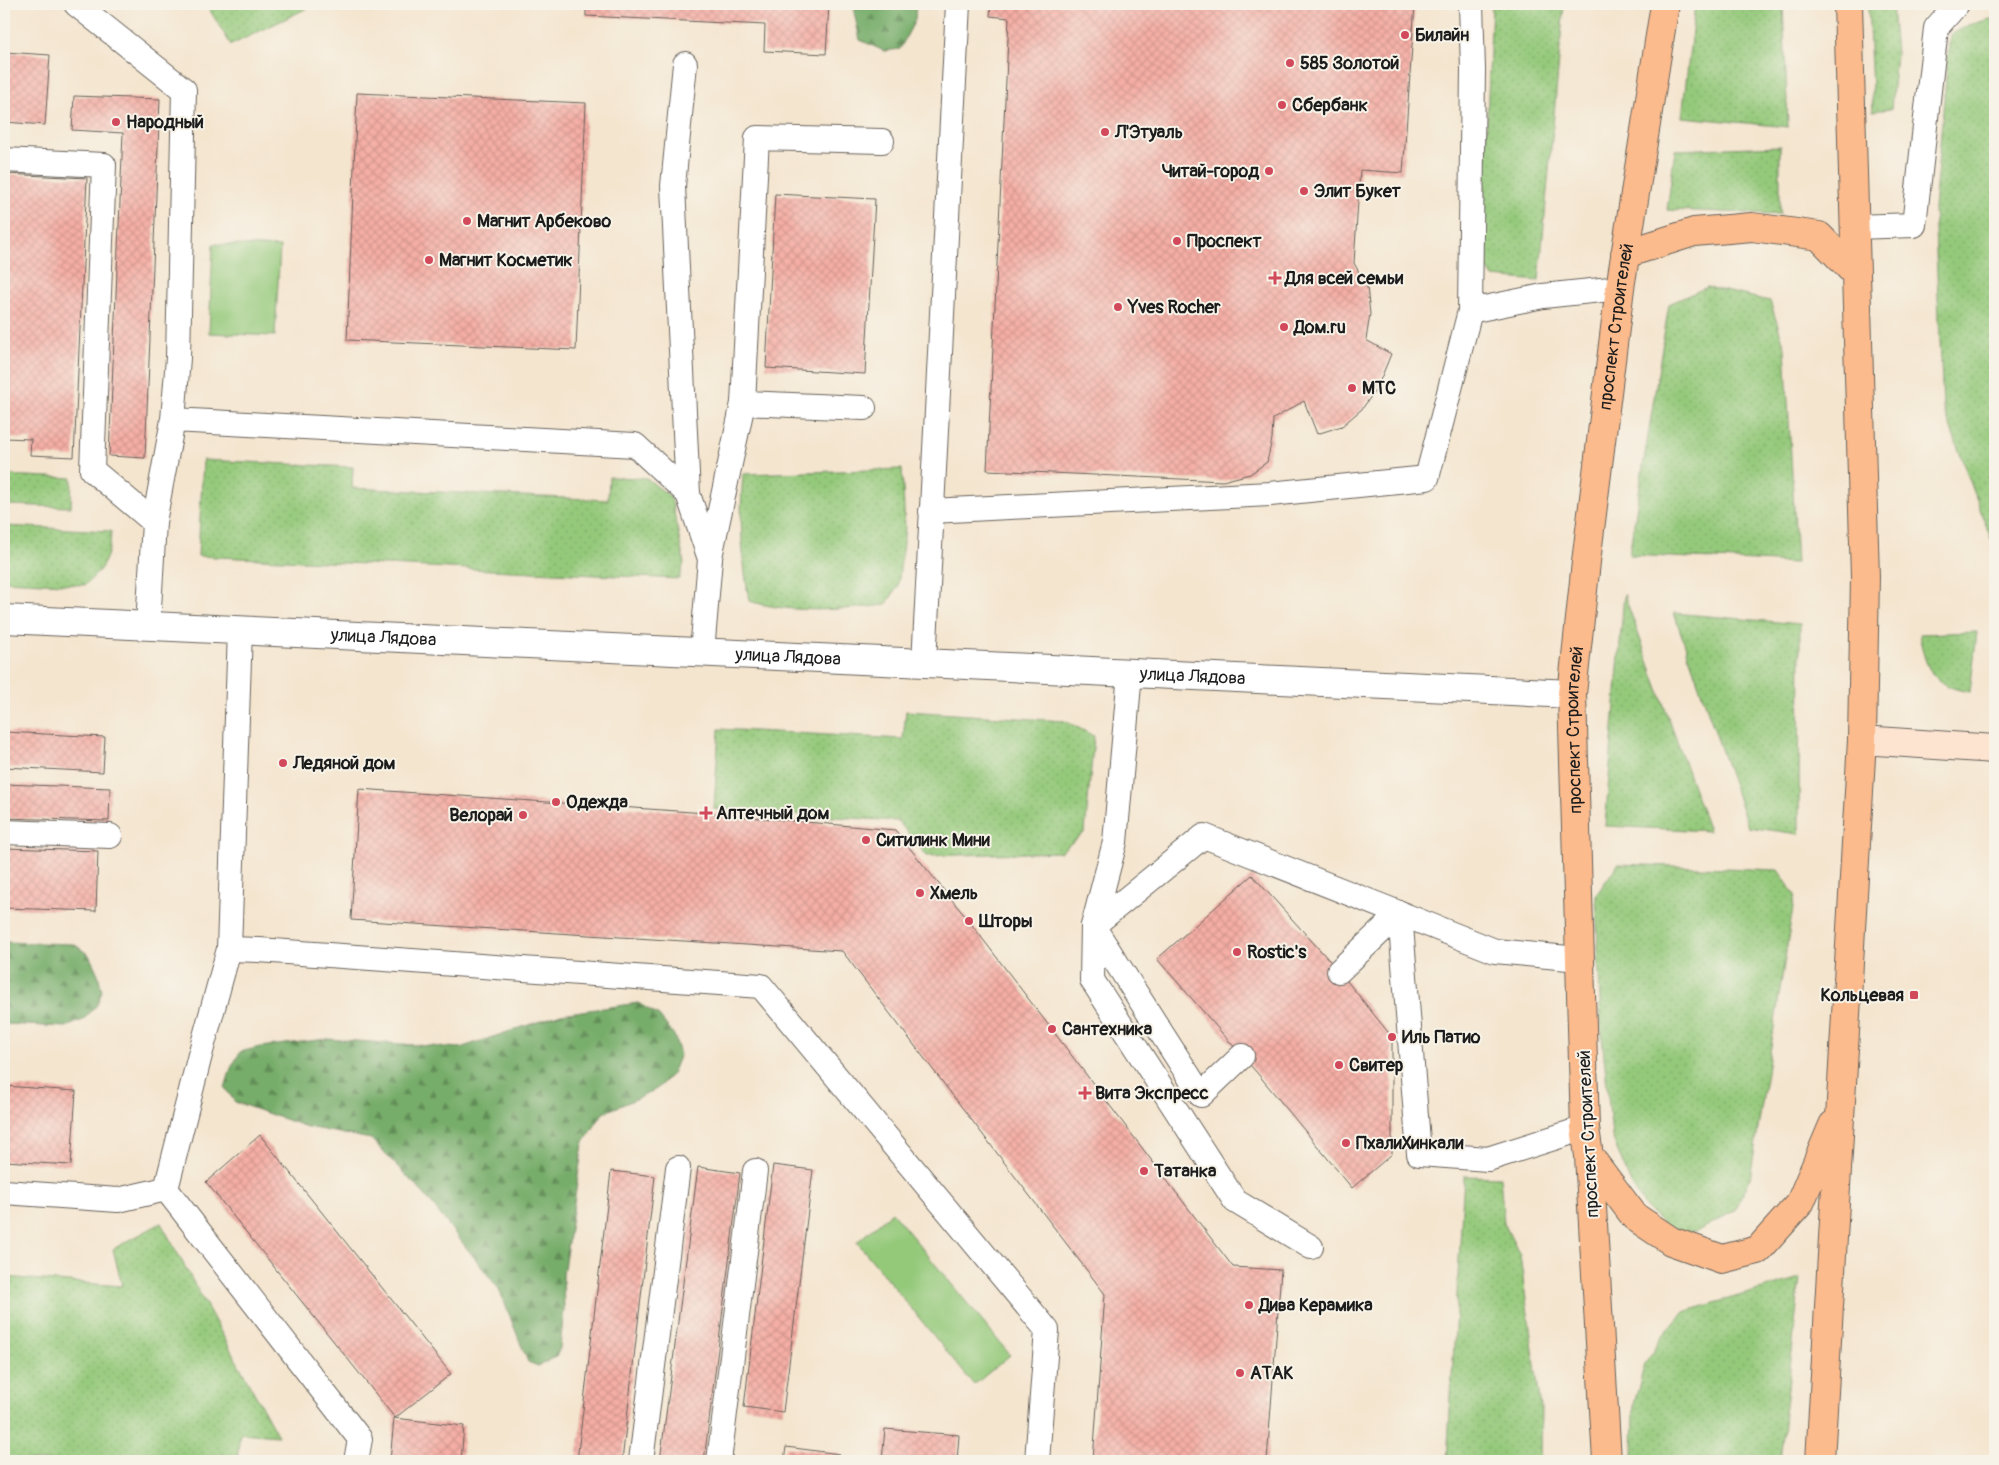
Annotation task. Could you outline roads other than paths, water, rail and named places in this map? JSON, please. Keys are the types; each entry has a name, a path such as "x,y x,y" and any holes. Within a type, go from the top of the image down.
{"main road":[{"name":"проспект Строителей","path":"1607,1461 1589,1156 1585,1128 1572,694 1586,562 1620,288 1665,4"},
{"path":"1820,1461 1862,740 1865,577 1848,4"},
{"path":"1625,254 1694,232 1752,227 1819,236 1856,274"},
{"path":"1589,1156 1635,1218 1672,1241 1722,1260 1758,1250 1800,1203 1842,1106"}],"street":[{"name":"улица Лядова","path":"4,619 1572,694"},
{"path":"1862,740 1995,749"}],"lane":[{"path":"76,4 184,90 178,358 173,420 154,522 148,626"},
{"path":"924,663 958,4"},
{"path":"931,511 1270,494 1427,478 1470,311 1473,70 1471,4"},
{"path":"1854,227 1914,224 1936,28 1957,4"},
{"path":"685,64 673,186 688,494 710,559"},
{"path":"702,652 710,559 743,403 757,138 882,141"},
{"path":"4,160 104,165 92,470 154,522"},
{"path":"1470,311 1543,296 1620,288"},
{"path":"743,403 864,408"},
{"path":"173,420 635,445 688,494"},
{"path":"166,1189 229,949 240,630"},
{"path":"1130,673 1115,842 1093,926 1092,980 1235,1200 1311,1246"},
{"path":"4,832 110,836"},
{"path":"1093,926 1204,836 1494,951 1580,959"},
{"path":"1338,971 1400,913"},
{"path":"1400,913 1419,1154 1488,1159 1585,1128"},
{"path":"1093,926 1201,1095 1242,1056"},
{"path":"229,949 269,950 761,986 1047,1330 1037,1461"},
{"path":"641,1461 678,1168"},
{"path":"719,1461 755,1171"},
{"path":"4,1192 118,1200 166,1189"},
{"path":"166,1189 360,1439 356,1461"}],"place":[{"name":"Билайн","path":"1405,35"},
{"name":"585 Золотой","path":"1290,63"},
{"name":"Сбербанк","path":"1282,105"},
{"name":"Народный","path":"116,122"},
{"name":"Л'Этуаль","path":"1105,132"},
{"name":"Читай-город","path":"1269,171"},
{"name":"Элит Букет","path":"1304,191"},
{"name":"Магнит Арбеково","path":"467,221"},
{"name":"Проспект","path":"1177,241"},
{"name":"Магнит Косметик","path":"429,260"},
{"name":"Для всей семьи","path":"1275,278"},
{"name":"Yves Rocher","path":"1118,307"},
{"name":"Дом.ru","path":"1284,327"},
{"name":"МТС","path":"1352,388"},
{"name":"Ледяной дом","path":"283,763"},
{"name":"Одежда","path":"556,802"},
{"name":"Аптечный дом","path":"706,813"},
{"name":"Велорай","path":"523,815"},
{"name":"Ситилинк Мини","path":"866,840"},
{"name":"Хмель","path":"920,893"},
{"name":"Шторы","path":"969,921"},
{"name":"Rostic's","path":"1237,952"},
{"name":"Кольцевая","path":"1914,995"},
{"name":"Сантехника","path":"1052,1029"},
{"name":"Иль Патио","path":"1392,1037"},
{"name":"Свитер","path":"1339,1065"},
{"name":"Вита Экспресс","path":"1085,1093"},
{"name":"ПхалиХинкали","path":"1346,1143"},
{"name":"Татанка","path":"1144,1171"},
{"name":"Дива Керамика","path":"1249,1305"},
{"name":"АТАК","path":"1240,1373"}]}
